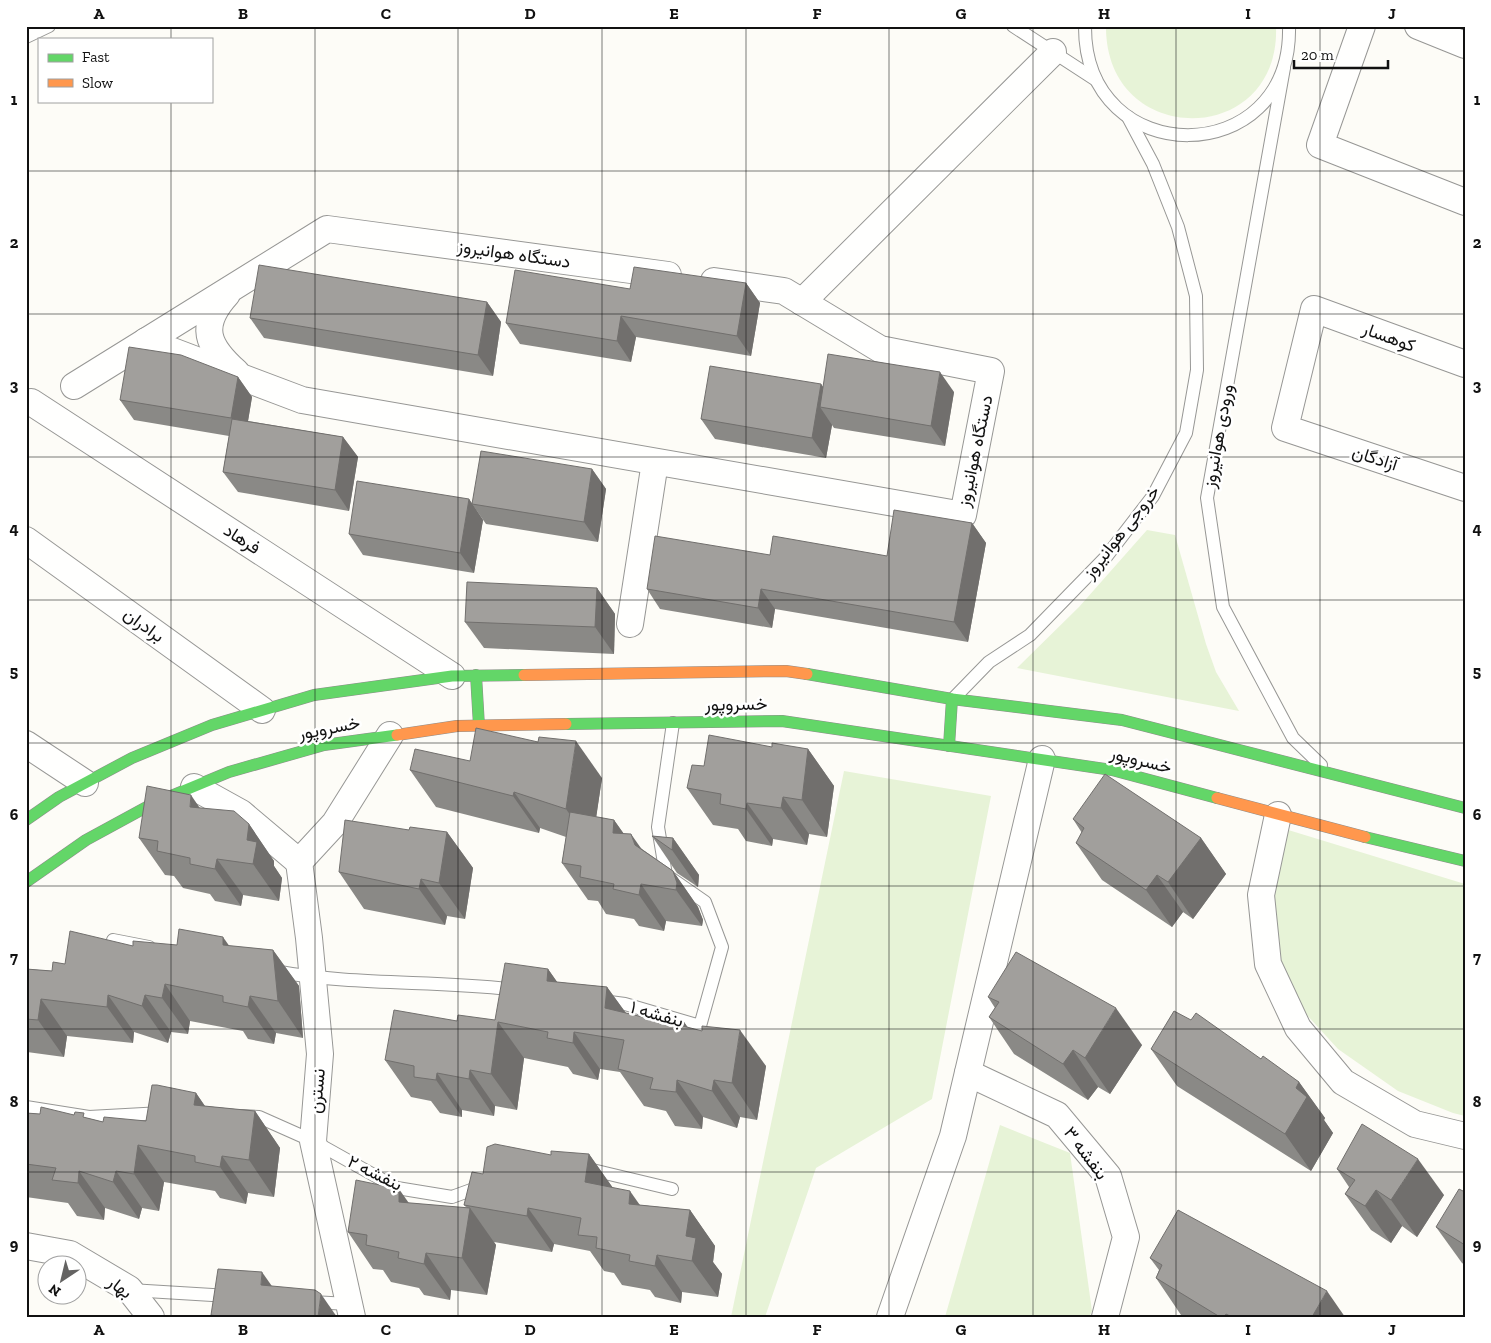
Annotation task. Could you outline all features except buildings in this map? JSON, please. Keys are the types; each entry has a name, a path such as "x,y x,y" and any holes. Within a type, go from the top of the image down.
{"street":[{"path":"1362,26 1320,145 1465,202"},
{"path":"1418,26 1465,44"},
{"path":"802,302 1053,52"},
{"name":"دستگاه هوانیروز","path":"74,386 146,341 236,285 327,229 784,291 880,349 991,371 962,515 302,400 146,341"},
{"name":"دستگاه هوانیروز","path":"236,285 221,301 209,321 210,341 220,358 242,377"},
{"name":"کوهسار","path":"1285,428 1314,309 1465,364"},
{"name":"فرهاد","path":"31,402 464,676"},
{"name":"آزادگان","path":"1285,428 1465,488"},
{"path":"630,624 655,462"},
{"name":"برادران","path":"26,540 262,710"},
{"name":"خسروپور","path":"26,820 59,797 132,758 212,725 314,696 464,676 786,671 952,699 1122,720 1465,808"},
{"path":"464,676 479,726"},
{"path":"949,746 952,699"},
{"name":"خسروپور","path":"26,882 86,840 154,804 229,772 324,744 457,726 782,721 1112,770 1278,815 1465,861"},
{"path":"194,787 241,813 299,862 335,823 390,735"},
{"path":"26,744 85,783"},
{"path":"890,1317 953,1136 1042,759"},
{"path":"1278,815 1261,895 1268,964 1298,1028 1344,1082 1416,1124 1465,1136"},
{"name":"نسترن","path":"299,862 314,978 320,1054 313,1141 351,1311"},
{"name":"بنفشه ۳","path":"968,1073 1056,1115 1108,1176 1126,1238 1105,1317"},
{"name":"بهار","path":"26,1246 70,1254 129,1290 151,1317"}],"lane":[{"path":"26,37 49,26"},
{"path":"1013,26 1096,80"},
{"path":"1086,26 1085,43 1089,62 1096,80 1110,101 1128,117 1149,129 1172,135 1195,136 1219,132 1240,122 1259,108 1274,90 1284,68 1290,40 1289,26"},
{"name":"ورودی هوانیروز","path":"1284,68 1207,498 1223,607 1293,738 1330,774"},
{"name":"خروجی هوانیروز","path":"952,699 989,662 1030,635 1106,557 1153,496 1186,433 1197,370 1196,296 1178,227 1153,164 1128,117"},
{"name":"بنفشه ۱","path":"586,999 625,1004 700,1026 722,947 706,902 666,875 658,827 673,723"},
{"path":"113,940 161,949"},
{"path":"266,969 314,978 470,984 528,992"},
{"path":"26,1107 89,1117 174,1112"},
{"name":"بنفشه ۲","path":"231,1116 260,1117 313,1141 397,1188 452,1197 498,1180"},
{"path":"575,1165 672,1189"},
{"path":"129,1290 244,1297"},
{"path":"301,1301 351,1311"}],"green space":[{"path":"1106,26 1276,26 1270,66 1251,95 1224,112 1192,118 1161,113 1133,95 1113,67"},
{"path":"1147,530 1175,535 1206,644 1216,672 1239,711 1017,668 1079,607"},
{"path":"844,771 991,796 932,1099 816,1168 765,1317 731,1317"},
{"path":"1285,829 1465,884 1465,1116 1398,1091 1338,1049 1285,991 1277,932 1273,879"},
{"path":"1000,1125 1070,1153 1092,1311 1089,1317 945,1317"}],"traffic: fast":[{"path":"807,674 952,699 1122,720 1465,808"},
{"path":"476,675 479,726"},
{"path":"26,820 59,797 132,758 212,725 314,695 452,676 524,675"},
{"path":"949,746 952,699"},
{"path":"566,724 782,721 1112,770 1217,798"},
{"path":"26,882 86,840 154,803 229,772 324,745 397,735"},
{"path":"1365,837 1465,861"}],"traffic: slow":[{"path":"524,675 786,671 807,674"},
{"path":"397,735 457,726 566,724"},
{"path":"1217,798 1365,837"}]}
